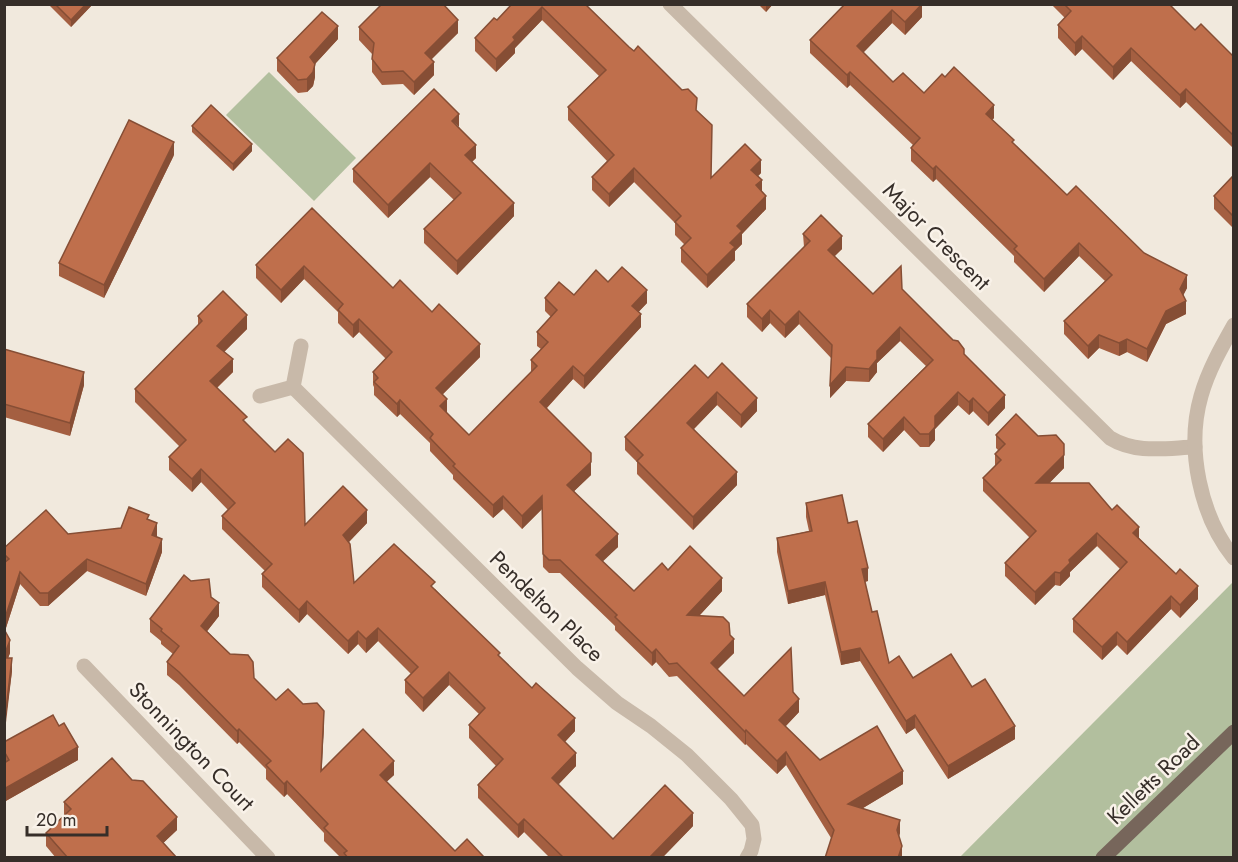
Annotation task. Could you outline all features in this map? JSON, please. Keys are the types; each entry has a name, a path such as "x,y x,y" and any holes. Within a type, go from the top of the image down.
{"main road":[{"name":"Kelletts Road","path":"1103,858 1233,732"}],"street":[{"name":"Major Crescent","path":"670,4 1110,438 1118,443 1138,448 1196,447"},
{"path":"1233,325 1210,368 1200,398 1196,447 1203,497 1220,539 1233,558"},
{"path":"260,396 293,387 301,346"},
{"name":"Pendelton Place","path":"293,387 577,668 617,703 651,726 687,755 731,799 752,825 754,839 747,858"},
{"name":"Stonnington Court","path":"84,666 268,858"}],"green space":[{"path":"269,72 356,158 314,201 226,115"},
{"path":"1233,582 1234,854 1231,857 959,858"}],"building":[{"path":"55,4 86,4 71,20"},
{"path":"382,4 443,4 458,20 425,53 434,62 414,82 403,71 382,72 372,59 374,43 359,27"},
{"path":"512,4 585,4 629,47 634,51 638,46 682,90 688,89 697,98 696,110 712,125 711,178 745,144 761,160 751,170 762,180 756,185 766,196 737,226 742,231 730,243 735,247 707,275 681,248 691,238 675,222 681,216 634,168 609,194 592,177 614,155 568,107 606,70 542,7 513,37 515,40 496,59 475,38 494,18 497,20"},
{"path":"845,4 922,4 905,22 892,10 857,46 893,82 903,73 924,93 942,74 945,77 954,67 994,105 986,114 1067,195 1076,186 1144,253 1187,275 1180,289 1186,301 1166,311 1147,349 1127,339 1119,343 1099,335 1088,346 1064,321 1112,275 1079,243 1044,279 1014,249 1017,246 936,166 933,169 911,148 920,138 850,72 847,75 810,40"},
{"path":"1064,4 1169,4 1195,30 1201,24 1233,56 1233,135 1186,89 1180,95 1131,48 1113,67 1082,36 1075,43 1058,25 1071,11"},
{"path":"322,12 338,26 310,57 315,64 313,72 307,79 298,80 277,58"},
{"path":"434,89 459,114 452,121 476,145 465,155 514,203 457,261 424,229 461,193 430,163 388,205 353,169"},
{"path":"211,105 252,144 233,164 192,126"},
{"path":"129,120 174,142 104,285 59,263"},
{"path":"1233,176 1233,216 1214,196"},
{"path":"312,208 393,288 400,280 432,312 439,304 480,344 436,388 447,399 440,406 469,435 537,366 531,360 548,342 537,332 557,310 545,298 559,282 574,295 596,270 608,282 622,267 647,290 632,306 641,314 584,376 573,366 540,402 591,453 591,462 567,485 618,534 596,555 634,591 662,563 668,570 690,546 722,578 687,615 723,617 729,623 730,635 734,639 711,663 744,696 791,648 793,692 799,699 779,720 820,760 877,726 903,771 848,804 900,820 897,830 902,846 898,858 825,858 834,830 786,752 777,761 677,663 669,664 656,649 652,653 615,617 617,615 560,560 549,560 543,554 542,496 522,516 503,496 493,505 453,466 455,464 430,438 433,434 400,400 397,404 374,382 378,378 373,372 392,352 359,319 353,325 338,310 343,304 304,266 281,290 256,265"},
{"path":"821,215 842,236 828,250 873,294 901,266 902,289 953,340 958,341 964,349 964,354 1005,395 988,413 973,398 969,402 958,392 935,416 935,427 929,434 920,434 904,417 883,439 868,424 933,360 900,327 877,351 877,359 869,369 846,367 830,385 832,345 799,311 785,325 770,310 762,319 747,304 810,241 803,234"},
{"path":"223,291 247,315 217,346 233,359 210,381 247,417 243,420 275,452 288,439 303,453 305,525 343,486 367,510 343,535 350,544 354,583 394,544 435,582 431,586 500,653 498,655 532,688 536,683 575,718 558,735 576,753 552,778 613,839 665,785 693,813 649,858 564,858 524,819 518,825 478,785 503,759 469,725 485,708 449,672 423,698 405,680 418,667 378,628 366,639 358,631 348,641 307,601 299,610 262,574 272,564 222,516 235,503 201,469 192,479 169,457 186,440 135,389 202,321 198,316"},
{"path":"4,349 84,372 70,423 4,404"},
{"path":"722,363 757,398 741,415 717,392 687,423 737,472 693,517 637,461 643,455 625,437 695,365 708,378"},
{"path":"1016,414 1038,436 1056,435 1064,444 1064,455 1036,483 1089,483 1112,510 1117,505 1139,527 1133,533 1176,574 1180,569 1198,586 1180,605 1171,596 1127,642 1117,632 1102,647 1073,619 1127,562 1097,533 1069,560 1070,563 1060,573 1055,572 1035,592 1005,563 1036,531 983,478 1001,460 995,454 1005,444 996,435"},
{"path":"842,495 848,523 857,521 868,568 862,569 872,612 877,611 889,663 899,656 913,678 951,654 972,687 985,679 1015,726 948,766 915,715 906,721 860,648 841,652 825,582 788,591 777,538 812,531 806,503"},
{"path":"129,507 149,515 147,519 157,523 152,535 162,539 146,584 87,559 48,593 40,593 20,572 4,621 4,563 9,559 4,554 4,548 46,510 68,534 121,528"},
{"path":"184,575 191,581 209,579 211,597 219,603 201,626 230,654 248,655 253,662 254,678 276,700 288,689 303,704 317,703 324,711 321,771 363,729 394,761 380,775 455,851 467,839 483,856 481,858 348,858 344,853 347,851 324,828 328,824 287,781 284,784 266,765 271,761 167,662 179,646 150,619"},
{"path":"4,629 10,640 4,656"},
{"path":"4,658 12,658 5,718 4,718"},
{"path":"53,715 59,726 64,723 78,747 4,789 4,763 9,760 4,751 4,742"},
{"path":"112,758 132,780 143,781 177,817 157,836 177,858 68,858 46,833 71,809 64,802"}]}
